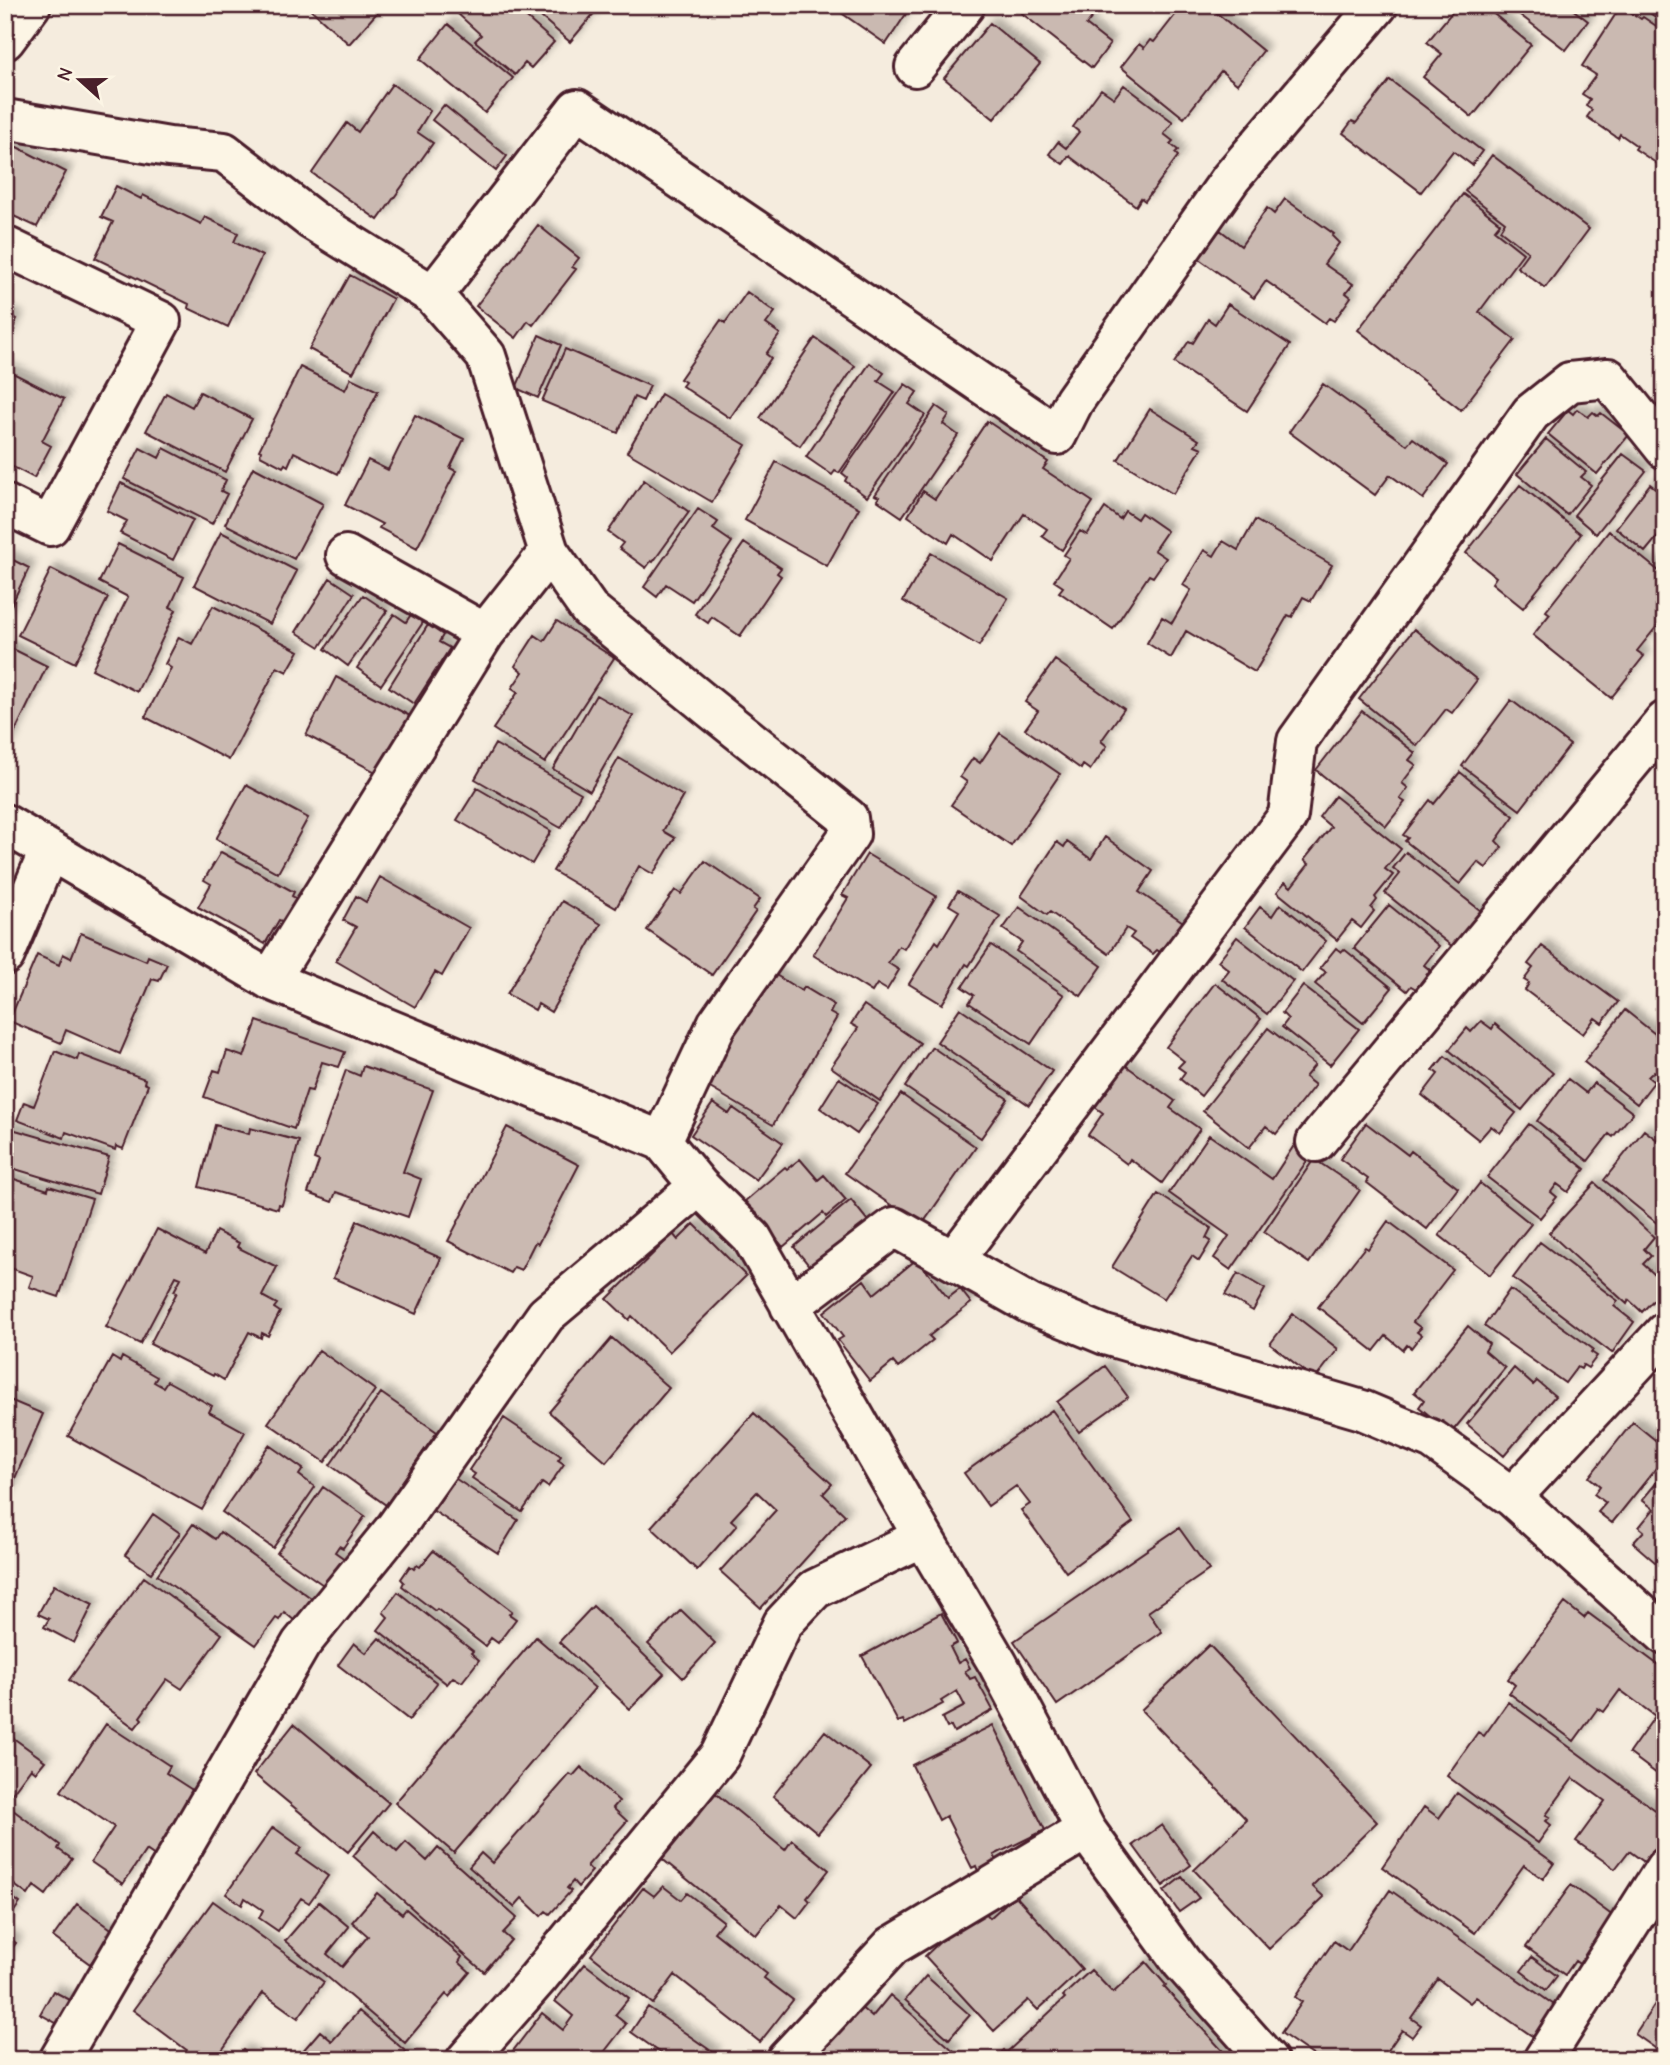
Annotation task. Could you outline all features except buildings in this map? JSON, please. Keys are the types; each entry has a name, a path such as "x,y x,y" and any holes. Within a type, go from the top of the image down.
{"street":[{"path":"5,40 31,5"},
{"path":"915,67 965,5"},
{"path":"433,295 577,109 1057,435 1074,401 1231,178 1378,5"},
{"path":"5,119 169,147 224,152 312,220 433,295 486,356 549,552 589,609 848,818 850,834 717,1024 662,1141"},
{"path":"5,246 161,321 50,526 5,504"},
{"path":"954,1261 1288,816 1297,741 1531,412 1570,382 1608,378 1665,449"},
{"path":"270,980 485,633 549,552"},
{"path":"346,555 485,633"},
{"path":"1316,1142 1665,721"},
{"path":"5,824 270,980 662,1141 699,1186 752,1238 999,1664 1086,1830 1182,1963 1268,2060"},
{"path":"5,956 49,851"},
{"path":"59,2060 301,1644 396,1527 545,1315 699,1186"},
{"path":"790,1306 894,1227 1030,1304 1105,1335 1362,1410 1433,1440 1512,1497 1665,1635"},
{"path":"1512,1497 1665,1332"},
{"path":"466,2060 538,1978 720,1755 783,1623 815,1589 923,1537"},
{"path":"786,2060 892,1945 1086,1830"},
{"path":"1543,2060 1665,1868"}]}
